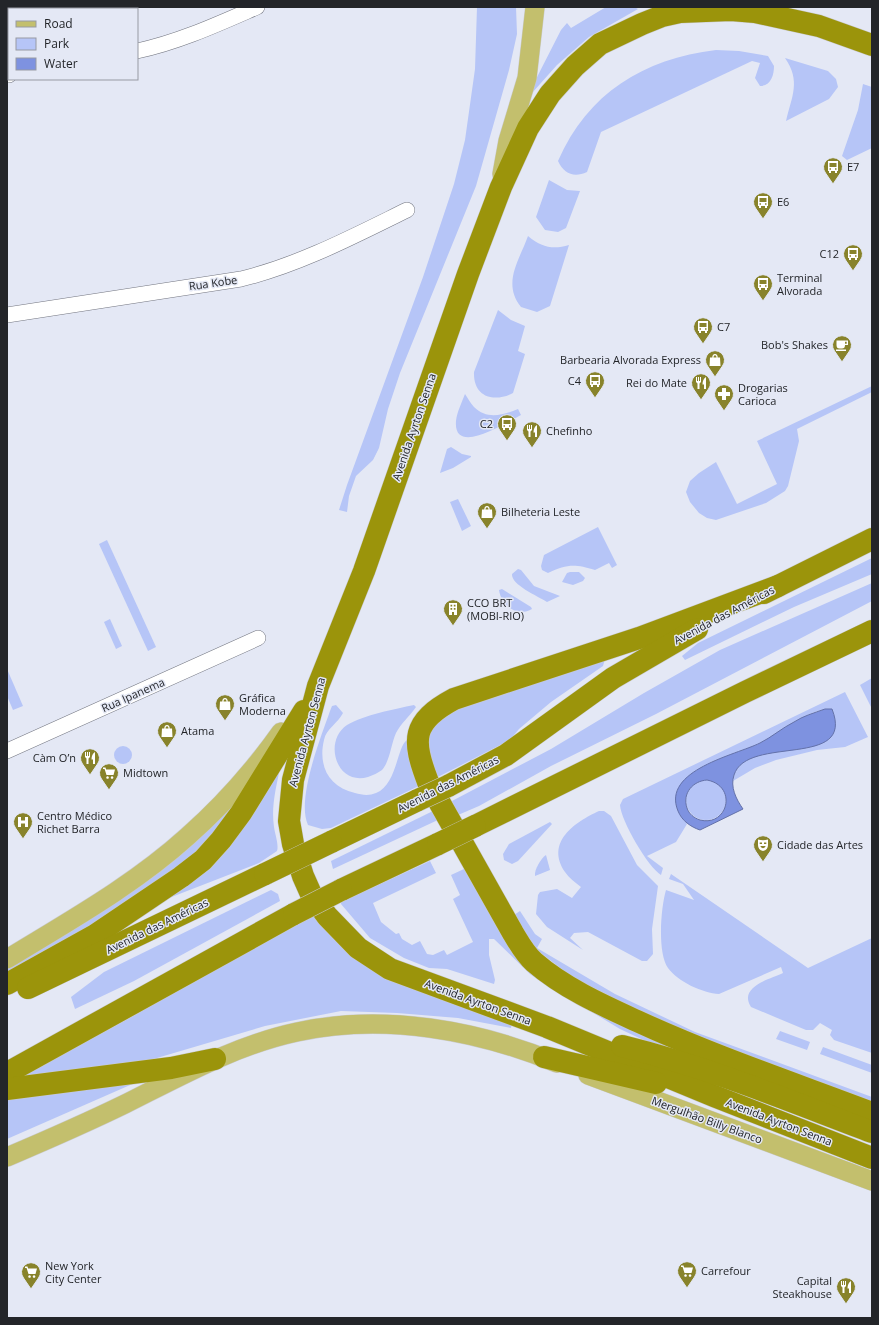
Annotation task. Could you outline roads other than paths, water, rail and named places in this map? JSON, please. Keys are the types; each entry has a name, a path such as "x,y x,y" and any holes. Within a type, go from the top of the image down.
{"highway":[{"name":"Avenida Ayrton Senna","path":"872,45 819,26 755,12 700,10 662,16 622,32 600,44 575,66 550,94 528,128 501,187 468,274 364,571 318,686 293,780 289,821 292,844 303,876 311,894 326,916 358,948 390,969 547,1027 714,1096 872,1158"},
{"name":"Avenida das Américas","path":"7,998 448,786 506,755 592,692 650,655 778,586 872,539"},
{"path":"778,586 639,638 454,699 432,712 422,722 418,735 420,761 428,782 439,803 522,948 533,961 547,972 604,1006 674,1038 872,1113"},
{"path":"7,1073 294,914 738,695 872,631"},
{"path":"7,984 95,935 181,877 203,860 221,840 241,813 318,686"},
{"path":"547,1027 666,1057 759,1089 872,1132"},
{"path":"544,1057 714,1096"},
{"path":"7,1090 171,1068 215,1059"}],"main road":[{"name":"Avenida Ayrton Senna","path":"501,187 503,163 508,141 527,78 536,7"},
{"name":"Avenida Ayrton Senna","path":"787,7 819,26"},
{"path":"7,959 99,902 146,870 187,837 251,771 291,717 318,686"},
{"path":"7,1157 124,1104 215,1059 260,1042 298,1032 345,1026 406,1025 451,1031 544,1057"},
{"name":"Mergulhão Billy Blanco","path":"544,1057 654,1101 872,1181"}],"street":[{"path":"138,50 195,34 257,7"},
{"name":"Rua Kobe","path":"7,314 241,279 268,272 407,210"},
{"name":"Rua Ipanema","path":"7,751 258,638"}],"water":[{"path":"825,709 832,709 835,728 829,739 815,746 758,756 743,763 734,775 733,788 743,809 700,830 684,821 678,811 676,797 680,785 690,775 719,759 760,743 805,716","holes":["707,780 717,784 723,790 726,797 726,805 723,812 717,818 710,821 700,820 690,814 687,808 686,797 693,785"]}],"place":[{"name":"E7","path":"833,184"},
{"name":"E6","path":"763,219"},
{"name":"C12","path":"853,271"},
{"name":"Terminal Alvorada","path":"763,301"},
{"name":"C7","path":"703,344"},
{"name":"Bob's Shakes","path":"842,362"},
{"name":"Barbearia Alvorada Express","path":"715,377"},
{"name":"C4","path":"595,398"},
{"name":"Rei do Mate","path":"701,400"},
{"name":"Drogarias Carioca","path":"724,411"},
{"name":"C2","path":"507,441"},
{"name":"Chefinho","path":"532,448"},
{"name":"Bilheteria Leste","path":"487,529"},
{"name":"CCO BRT (MOBI-RIO)","path":"453,626"},
{"name":"Gráfica Moderna","path":"225,721"},
{"name":"Atama","path":"167,748"},
{"name":"Càm O’n","path":"90,775"},
{"name":"Midtown","path":"109,790"},
{"name":"Centro Médico Richet Barra","path":"23,839"},
{"name":"Cidade das Artes","path":"763,862"},
{"name":"Carrefour","path":"687,1288"},
{"name":"New York City Center","path":"31,1289"},
{"name":"Capital Steakhouse","path":"846,1304"}]}
